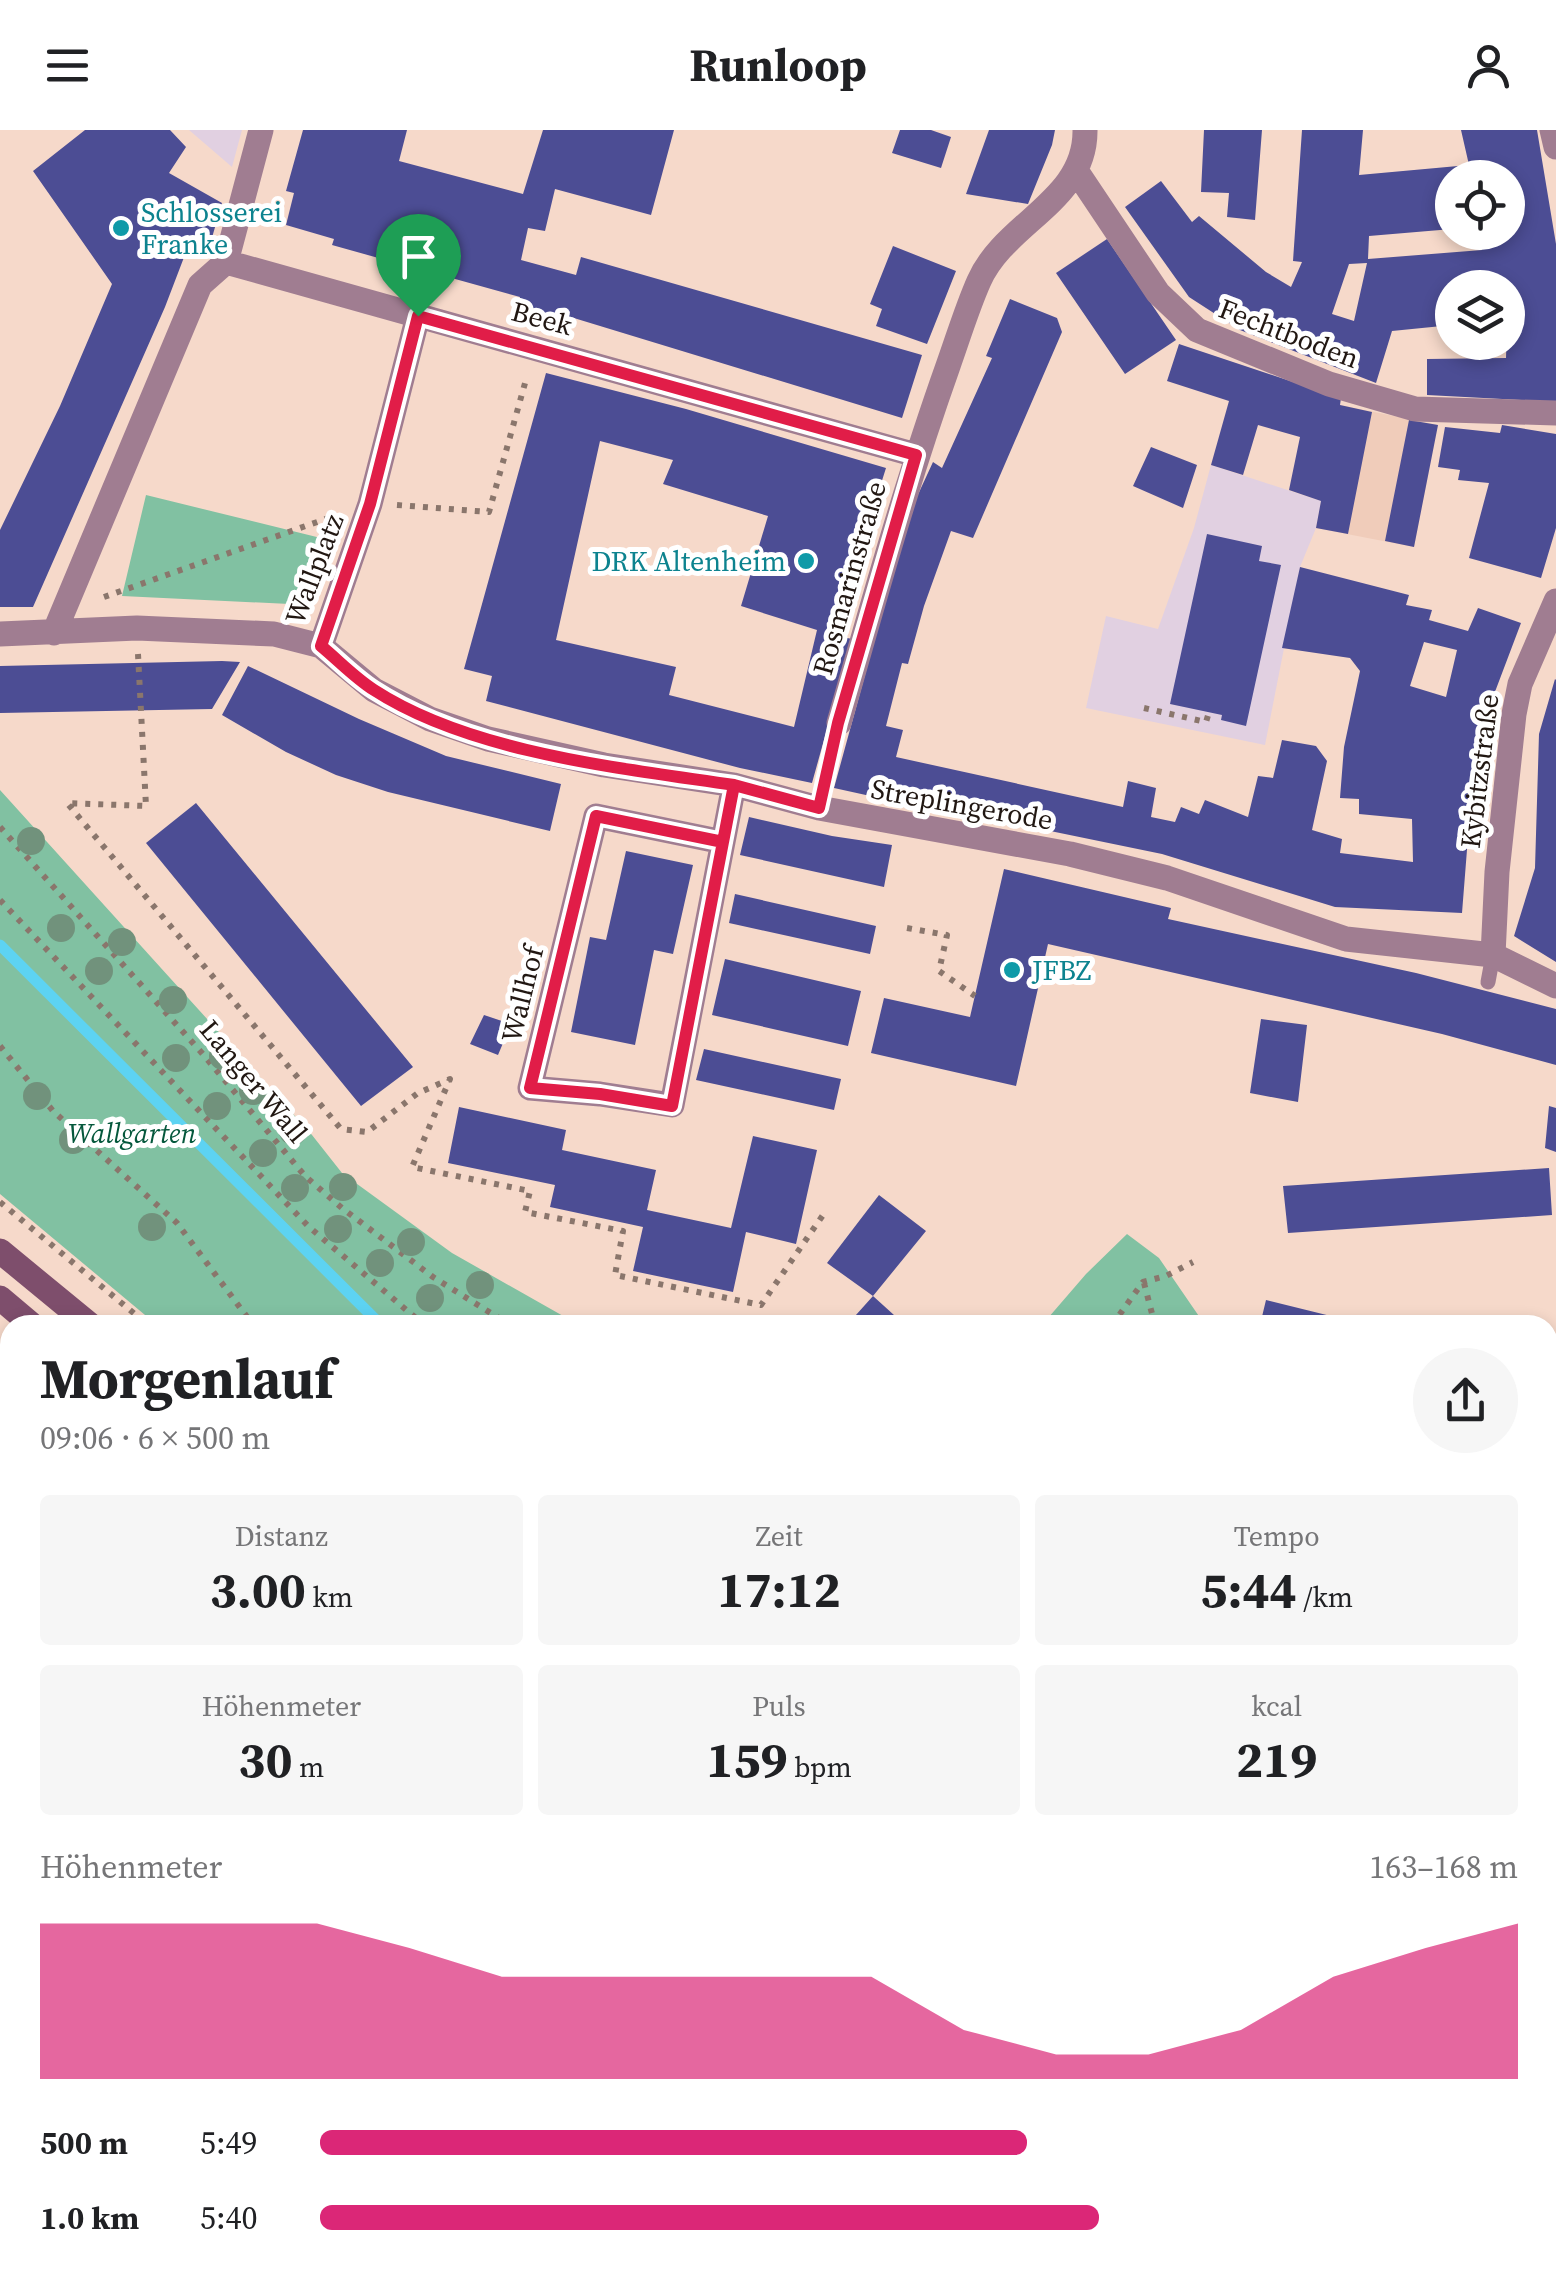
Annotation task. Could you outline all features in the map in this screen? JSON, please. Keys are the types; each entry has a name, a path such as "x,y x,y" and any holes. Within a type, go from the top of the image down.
{"main road":[{"path":"0,1251 78,1315"},
{"path":"0,1298 20,1315"}],"street":[{"path":"54,633 200,285 226,262 262,130"},
{"path":"1077,172 1084,152 1085,130"},
{"path":"1552,130 1556,148"},
{"name":"Fechtboden","path":"1077,172 1158,293 1197,330 1329,384 1415,408 1556,413"},
{"name":"Rosmarinstraße","path":"838,723 916,455 979,280 988,263 1077,172"},
{"name":"Beek","path":"226,262 916,455"},
{"name":"Wallplatz","path":"3,634 138,628 274,634 321,646 370,504 418,316"},
{"name":"Kybitzstraße","path":"1493,955 1497,872 1514,714 1520,684 1556,601"},
{"name":"Streplingerode","path":"321,646 374,690 430,718 488,739 604,765 734,785 819,808 1070,854 1167,878 1346,940 1493,955"},
{"name":"Wallhof","path":"723,842 596,816 530,1088 672,1106 723,842 734,785"},
{"path":"1493,955 1556,986"}],"lane":[{"path":"1488,982 1493,955"}],"path":[{"path":"138,628 146,806 68,803 341,1129 367,1132 418,1093 450,1079 412,1167 530,1191 525,1212 622,1232 615,1275 761,1306 823,1215"},
{"path":"1144,708 1206,722 1208,712"},
{"path":"819,808 838,723"},
{"name":"Langer Wall","path":"0,826 202,1052 305,1176 418,1266 494,1315"},
{"path":"0,900 308,1226 412,1315"},
{"path":"907,928 947,936 939,971 975,996"},
{"path":"0,1046 53,1111 177,1223 246,1315"},
{"path":"0,1202 136,1315"},
{"path":"1119,1315 1143,1282 1193,1262"},
{"path":"1143,1282 1152,1315"},
{"path":"486,1310 490,1315"}],"shaded area":[{"path":"189,130 242,130 232,167"},
{"path":"1340,405 1438,425 1414,547 1316,528"},
{"path":"1211,465 1321,501 1316,528 1300,567 1265,745 1086,708 1106,616 1158,629 1194,528"}],"green space":[{"path":"146,495 337,542 310,605 122,596"},
{"name":"Wallgarten","path":"0,790 342,1173 452,1253 561,1315 145,1315 0,1194"},
{"path":"1127,1234 1159,1258 1198,1315 1051,1315"}],"building":[{"path":"85,130 170,130 186,147 169,173 222,203 209,248 191,239 33,607 0,607 0,530 60,406 112,284 33,171"},
{"path":"303,130 407,130 399,161 523,194 543,130 674,130 651,215 555,189 545,231 528,228 521,260 576,275 581,257 922,355 902,418 564,315 561,326 516,313 520,297 430,272 432,262 410,256 407,266 332,245 334,239 286,225 294,193 286,191"},
{"path":"900,130 931,130 951,137 941,168 892,153"},
{"path":"989,130 1055,130 1028,204 966,194"},
{"path":"1204,130 1262,130 1255,220 1227,217 1229,193 1201,192"},
{"path":"1302,130 1363,130 1359,175 1435,168 1435,230 1369,236 1368,259 1525,250 1525,160 1468,160 1461,130 1537,130 1556,244 1556,402 1427,395 1427,359 1525,360 1525,270 1435,270 1435,327 1392,331 1376,383 1240,330 1189,297 1125,207 1161,181 1192,222 1199,216 1266,272 1291,287 1302,262 1293,261","holes":["1367,263 1354,321 1332,314 1349,264"]},
{"path":"1107,239 1176,340 1125,374 1056,273"},
{"path":"893,246 956,271 927,344 876,326 882,309 870,304"},
{"path":"1010,299 1057,318 1062,332 973,538 951,531 908,664 902,663 886,726 903,730 896,757 1123,807 1128,781 1156,788 1151,817 1175,822 1181,807 1199,814 1205,800 1248,817 1258,776 1273,778 1282,740 1316,746 1327,761 1312,830 1342,839 1340,853 1413,862 1412,819 1359,814 1359,799 1340,798 1344,747 1360,671 1350,658 1282,648 1300,567 1409,595 1406,605 1432,610 1429,620 1468,631 1478,608 1521,623 1490,705 1471,799 1462,913 1335,907 1162,854 834,788 909,514 933,462 942,468 992,358 986,356","holes":["1424,642 1457,650 1446,697 1410,686"]},
{"path":"1179,344 1341,398 1340,405 1372,412 1348,534 1316,528 1321,501 1289,490 1300,437 1258,425 1243,475 1211,465 1229,401 1167,381"},
{"name":"DRK Altenheim","path":"546,373 686,409 886,468 833,635 852,639 812,783 740,768 486,701 492,676 464,669","holes":["600,441 673,460 663,484 768,516 741,606 817,630 794,727 669,695 676,667 556,640"]},
{"path":"1409,420 1438,425 1414,547 1385,541"},
{"path":"1502,425 1556,434 1556,528 1541,578 1469,558 1489,483 1458,480 1460,470 1438,467 1445,427 1500,433"},
{"path":"1151,447 1197,465 1183,508 1133,486"},
{"path":"1207,534 1262,546 1259,561 1281,565 1246,726 1221,720 1222,715 1170,704"},
{"path":"240,662 212,709 0,713 0,666"},
{"path":"248,666 446,756 561,784 550,831 388,792 336,775 286,752 222,715"},
{"path":"1555,679 1556,962 1514,936 1535,868 1539,734"},
{"path":"196,803 413,1067 361,1106 146,843"},
{"path":"749,817 892,845 884,887 740,855"},
{"path":"626,851 693,865 673,954 654,950 635,1045 571,1032 590,937 606,940"},
{"path":"1004,869 1171,908 1168,919 1416,973 1556,1009 1556,1065 1442,1034 1048,944 1016,1086 871,1053 884,998 970,1017"},
{"path":"735,894 876,926 870,954 729,923"},
{"path":"725,959 861,991 848,1046 712,1015"},
{"path":"484,1015 511,1024 498,1055 470,1044"},
{"path":"1261,1019 1307,1025 1298,1102 1250,1093"},
{"path":"704,1049 841,1079 834,1110 696,1080"},
{"path":"1549,1106 1556,1108 1556,1152 1545,1148"},
{"path":"459,1107 566,1130 562,1150 656,1170 647,1210 731,1228 753,1136 817,1150 796,1244 746,1232 733,1292 633,1271 643,1227 550,1207 555,1185 448,1163"},
{"path":"1549,1168 1552,1215 1288,1233 1283,1186"},
{"path":"879,1195 926,1231 873,1296 827,1263"},
{"path":"873,1296 894,1315 856,1315"},
{"path":"1266,1300 1327,1315 1262,1315"}],"waterway":[{"path":"0,945 371,1315"}],"place":[{"name":"Schlosserei Franke","path":"121,228"},
{"name":"DRK Altenheim","path":"806,561"},
{"name":"JFBZ","path":"1012,970"}],"route":[{"path":"418,316 378,477 321,646 374,690 430,718 488,739 604,765 734,785 706,935 672,1106 530,1088 596,816 723,842 734,785 819,808 838,723 916,455 418,316"}]}
